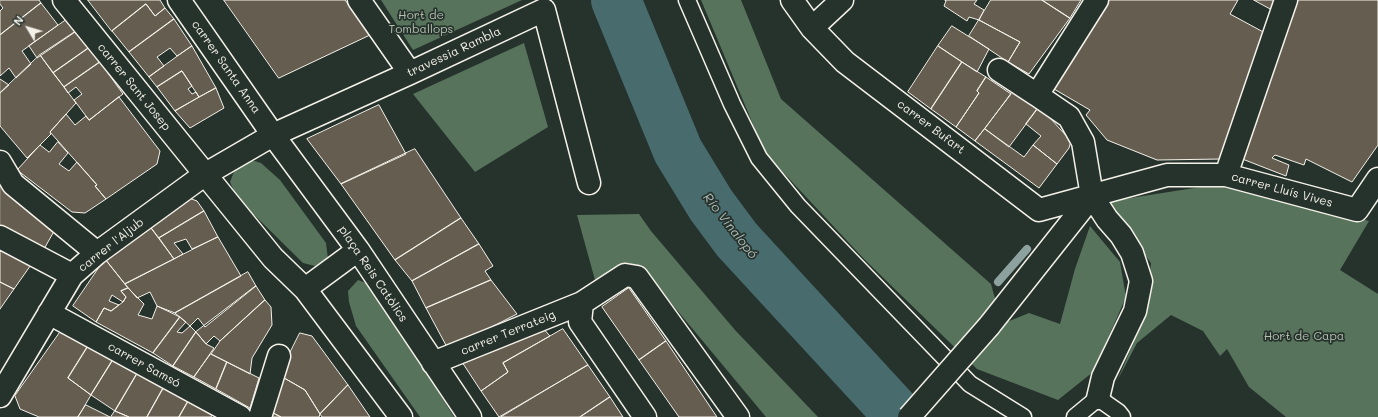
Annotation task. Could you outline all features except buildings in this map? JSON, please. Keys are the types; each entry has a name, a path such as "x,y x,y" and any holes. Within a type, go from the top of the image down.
{"street":[{"name":"carrer Sant Josep","path":"64,0 204,174"},
{"name":"carrer Santa Anna","path":"179,0 273,135"},
{"path":"359,0 410,73"},
{"name":"carrer Bufart","path":"792,0 812,28 845,62 1039,210 1092,196"},
{"path":"812,28 842,0"},
{"path":"1037,95 1096,0"},
{"path":"1226,175 1286,0"},
{"name":"travessia Rambla","path":"204,174 273,135 544,10 589,183"},
{"path":"999,70 1069,117 1083,142 1092,196 1106,219 1121,235 1132,253 1140,281 1135,311 1103,377 1098,398"},
{"name":"plaça Reis Catòlics","path":"273,135 358,250 470,417"},
{"path":"0,162 13,184 97,253"},
{"name":"carrer l'Aljub","path":"0,396 72,275 97,253 204,174"},
{"path":"204,174 273,258 305,288 401,417"},
{"name":"carrer Lluís Vives","path":"1092,196 1167,175 1226,175 1357,210 1378,179"},
{"path":"909,417 989,326 1092,196"},
{"path":"0,237 72,275"},
{"path":"305,288 358,250"},
{"name":"carrer Terrateig","path":"433,363 582,303 625,275 637,276 738,417"},
{"path":"582,303 580,322 645,417"},
{"name":"carrer Samsó","path":"49,313 240,417"},
{"path":"260,417 279,356"}],"lane":[{"path":"687,0 732,104 760,158 793,200 970,384 1023,417"},
{"path":"1075,417 1098,398 1118,412 1122,417"}],"green space":[{"name":"Hort de Tomballops","path":"381,0 522,0 413,50"},
{"path":"701,0 741,0 781,99 991,284 1002,324 1029,313 1060,324 1075,269 1090,226 1120,262 1126,297 1093,372 1058,400 977,369 865,260 765,153"},
{"path":"524,43 548,127 475,172 413,94"},
{"path":"248,159 261,163 280,180 326,243 328,259 315,266 303,263 237,198 230,182 235,169"},
{"name":"Hort de Capa","path":"1226,183 1369,221 1340,270 1378,294 1378,417 1286,417 1249,387 1227,349 1220,356 1203,331 1171,315 1137,343 1117,381 1145,316 1151,263 1105,202"},
{"path":"639,214 651,231 735,330 818,417 766,417 641,267 631,265 595,280 577,215"},
{"path":"358,280 369,284 454,417 420,417 356,326 349,302 348,291"}],"waterway":[{"name":"Río Vinalopó","path":"616,0 678,151 711,205 737,240 900,417"},
{"path":"998,282 1027,249"}]}
